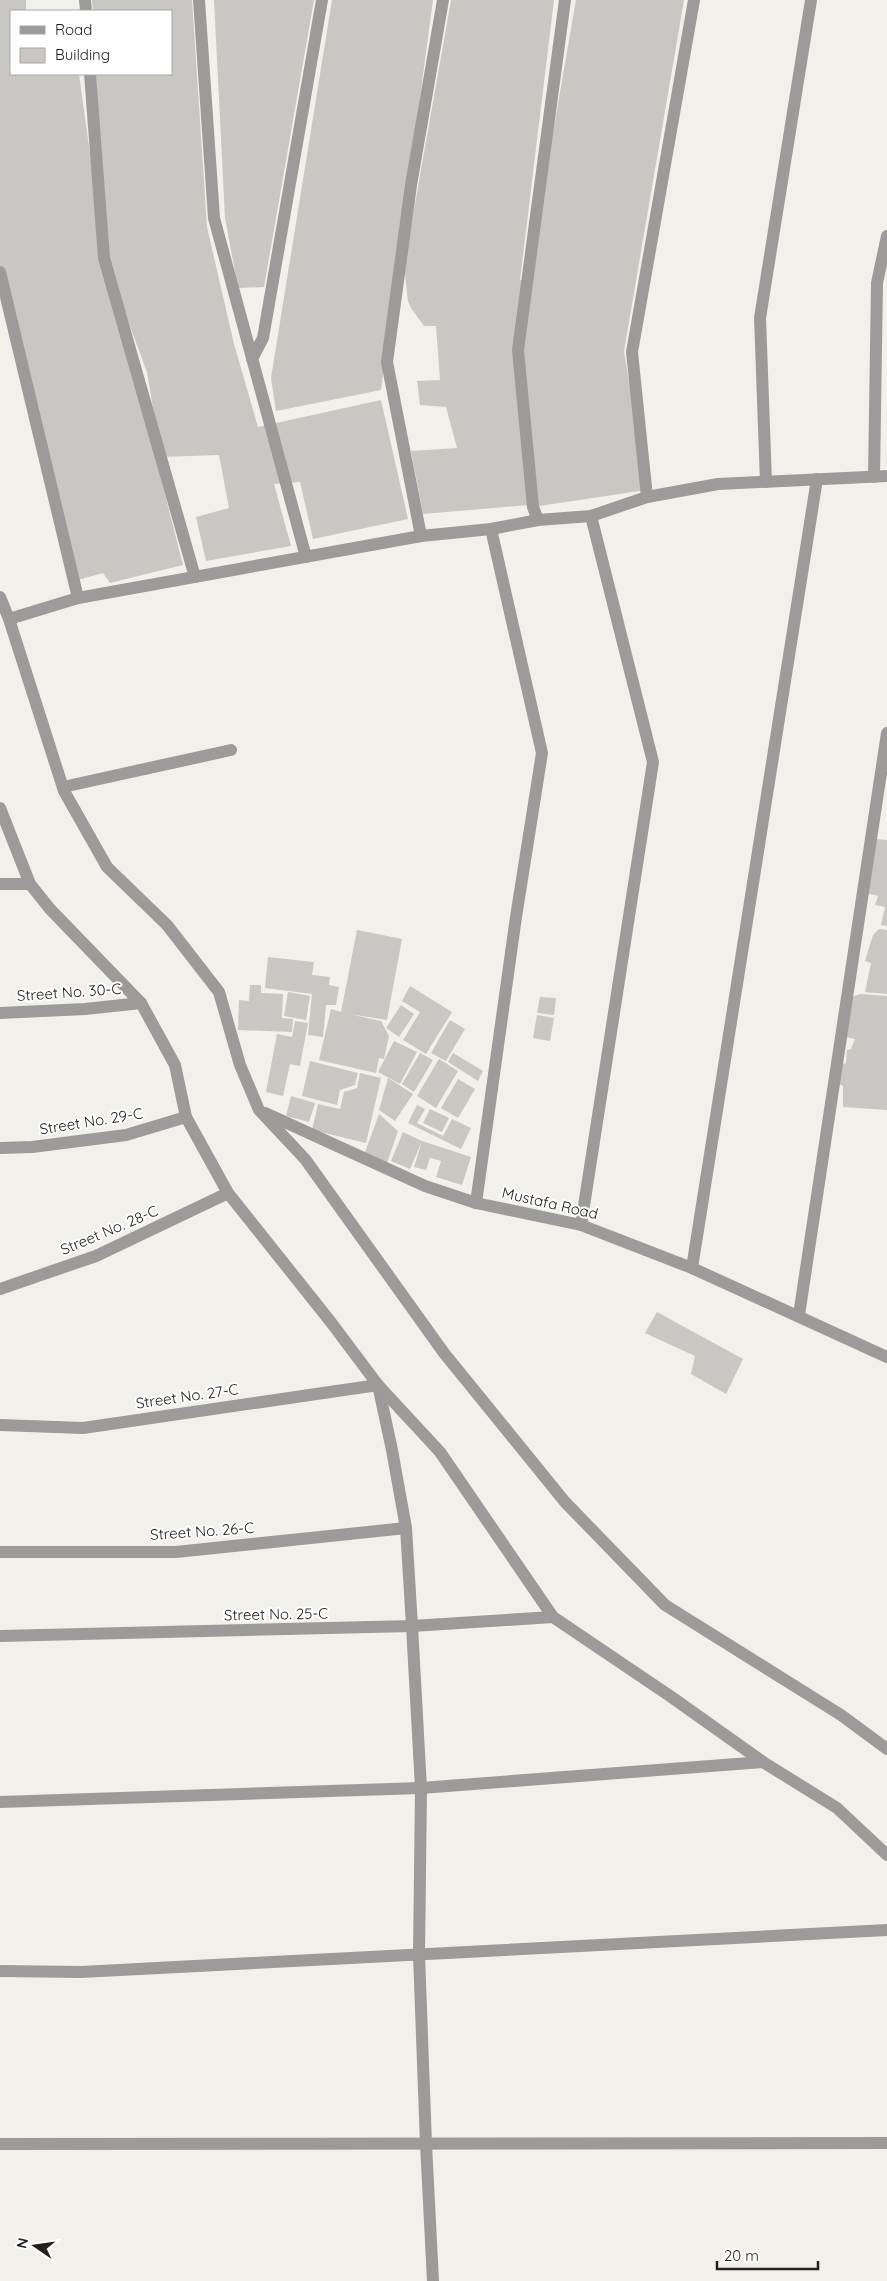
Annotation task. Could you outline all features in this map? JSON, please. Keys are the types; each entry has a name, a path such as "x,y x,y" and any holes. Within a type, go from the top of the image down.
{"street":[{"path":"199,0 214,218 306,557"},
{"path":"252,359 263,338 322,0"},
{"path":"421,536 387,362 412,185 442,0"},
{"path":"538,520 533,507 518,350 565,0"},
{"path":"647,497 632,352 694,0"},
{"path":"766,482 760,318 811,0"},
{"path":"90,75 104,258 196,577"},
{"path":"9,619 78,598 421,536 491,529 538,520 591,516 647,497 718,484 881,476 877,283 887,236"},
{"path":"0,272 78,598"},
{"path":"692,1268 817,479"},
{"path":"582,1225 653,762 591,516"},
{"path":"476,1203 516,917 542,753 491,529"},
{"path":"0,597 9,619 63,788 107,867 167,925 219,992 240,1065 259,1110 304,1159 444,1353 565,1502 665,1605 841,1715 887,1749"},
{"path":"799,1315 887,733"},
{"path":"63,788 231,750"},
{"path":"0,808 30,884 50,910 141,1003 175,1065 186,1117 228,1193 330,1321 378,1385 440,1452 553,1617 763,1762 837,1808 887,1855"},
{"path":"0,884 30,884"},
{"name":"Street No. 30-C","path":"0,1013 85,1009 141,1003"},
{"name":"Mustafa Road","path":"259,1110 425,1186 476,1203 582,1225 692,1268 886,1353"},
{"name":"Street No. 29-C","path":"0,1148 32,1147 126,1135 186,1117"},
{"name":"Street No. 28-C","path":"0,1289 96,1256 228,1193"},
{"path":"378,1385 406,1528 421,1788 419,1955 433,2281"},
{"name":"Street No. 27-C","path":"0,1425 83,1428 378,1385"},
{"name":"Street No. 26-C","path":"0,1552 176,1552 406,1528"},
{"name":"Street No. 25-C","path":"0,1636 412,1626 553,1617"},
{"path":"0,1802 421,1788 763,1762"},
{"path":"0,1971 81,1972 887,1930"},
{"path":"0,2144 887,2143"}],"building":[{"path":"0,0 26,0 26,10 10,10 10,75 79,75 104,255 96,75 172,75 172,10 93,10 92,0 192,0 207,227 234,344 258,427 381,400 408,519 313,539 300,482 274,484 291,546 206,561 196,517 229,508 219,455 161,457 147,372 105,259 183,565 110,583 103,573 74,581 0,272"},
{"path":"214,0 314,0 264,287 238,288 225,218"},
{"path":"332,0 433,0 381,390 276,411 271,378"},
{"path":"451,0 554,0 520,280 527,282 576,0 684,0 624,351 646,490 533,507 529,505 423,514 411,451 457,448 446,407 420,405 417,381 440,380 436,326 424,326 411,308 408,301 404,266"},
{"path":"875,839 887,840 887,926 881,925 885,907 875,905 878,896 866,893"},
{"path":"879,929 887,930 887,994 865,992 871,963 865,961 873,935"},
{"path":"357,930 402,939 387,1020 349,1014 381,1021 389,1036 384,1059 379,1058 376,1073 319,1060 331,1009 341,1012"},
{"path":"268,957 314,962 312,975 330,977 329,985 339,987 336,1005 326,1005 323,1037 308,1035 312,994 265,988"},
{"path":"250,985 261,985 261,993 283,994 282,1018 293,1019 292,1032 238,1030 239,1000 249,1001"},
{"path":"410,986 452,1012 426,1054 403,1040 420,1012 402,1001"},
{"path":"288,992 310,996 306,1020 284,1016"},
{"path":"860,994 887,996 887,1110 843,1107 843,1086 838,1083 839,1066 846,1063 847,1050 851,1049 855,1039 846,1037 849,998"},
{"path":"540,997 556,998 554,1015 537,1013"},
{"path":"401,1005 414,1014 399,1037 386,1028"},
{"path":"537,1015 554,1018 550,1041 533,1038"},
{"path":"450,1020 465,1029 446,1061 431,1053"},
{"path":"295,1021 308,1023 300,1066 290,1064 283,1096 266,1092 277,1034 292,1037"},
{"path":"394,1041 417,1052 400,1084 378,1072"},
{"path":"420,1053 433,1060 414,1092 402,1084"},
{"path":"453,1053 483,1071 478,1081 448,1062"},
{"path":"439,1059 458,1071 436,1108 417,1096"},
{"path":"310,1061 358,1073 355,1085 340,1090 337,1105 302,1096"},
{"path":"360,1073 381,1078 366,1143 312,1130 318,1104 340,1109 344,1092 357,1088"},
{"path":"388,1078 413,1094 395,1121 379,1110"},
{"path":"458,1079 475,1089 458,1118 441,1108"},
{"path":"291,1096 315,1103 309,1122 286,1116"},
{"path":"417,1105 425,1109 417,1123 443,1136 452,1119 471,1128 461,1149 408,1123"},
{"path":"430,1109 449,1118 442,1132 423,1123"},
{"path":"379,1114 398,1131 387,1163 364,1155"},
{"path":"403,1132 422,1141 410,1169 391,1161"},
{"path":"422,1141 471,1157 462,1185 436,1177 441,1161 430,1158 426,1170 414,1167"},
{"path":"657,1312 743,1359 726,1394 691,1374 695,1356 645,1333"}]}
